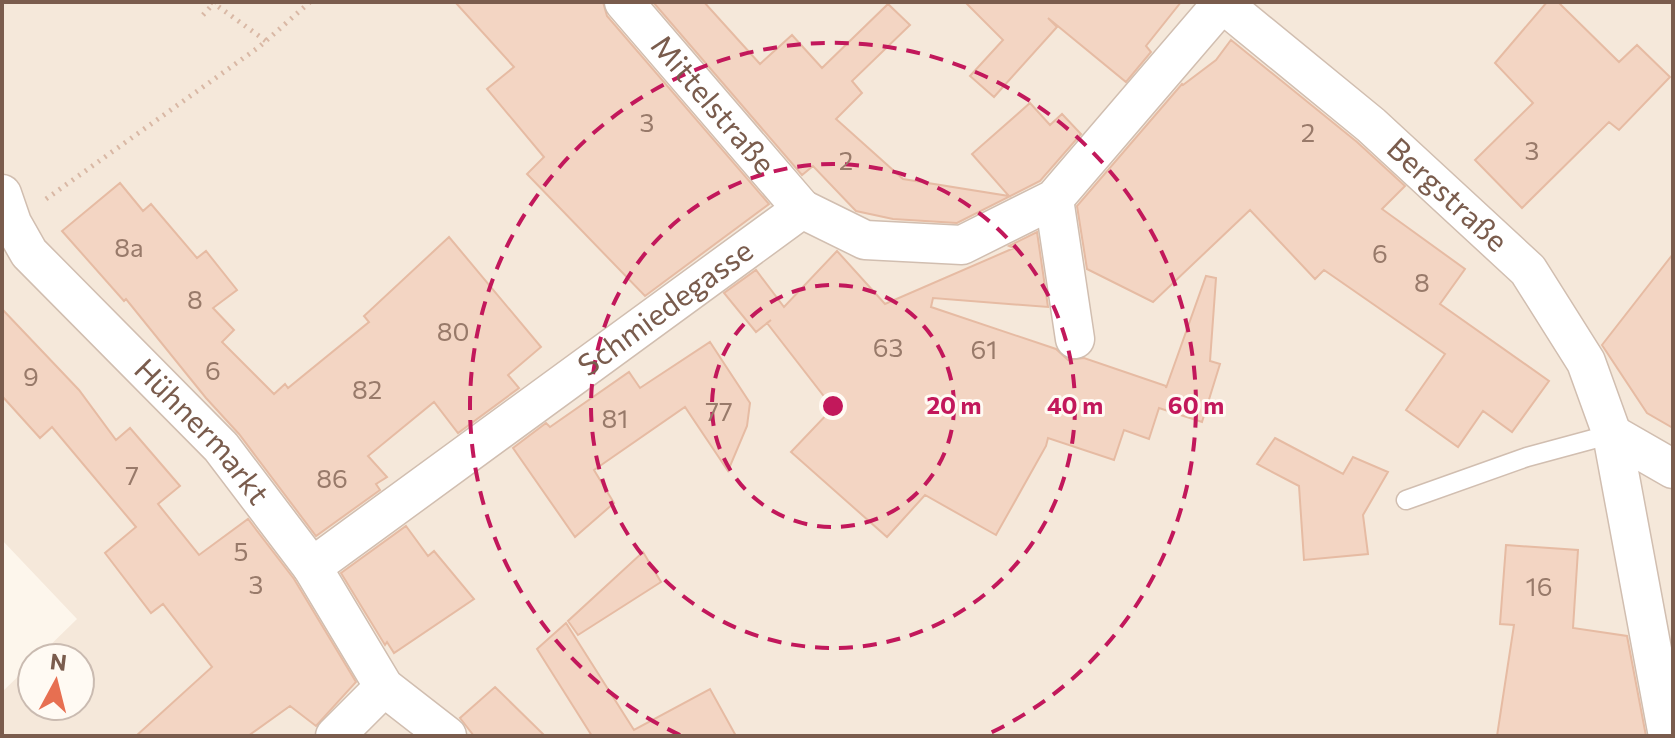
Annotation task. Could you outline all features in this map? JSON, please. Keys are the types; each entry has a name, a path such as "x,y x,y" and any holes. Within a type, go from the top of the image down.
{"street":[{"name":"Mittelstraße","path":"624,2 802,209"},
{"path":"802,209 865,240 962,245 1054,199 1222,2"},
{"name":"Bergstraße","path":"1222,2 1371,125 1528,270 1586,362 1612,434 1668,736"},
{"path":"1054,199 1075,339"},
{"name":"Hühnermarkt","path":"7,208 29,253 221,447 312,567 384,687"},
{"name":"Schmiedegasse","path":"312,567 802,209"},
{"path":"1612,434 1673,469"},
{"path":"335,736 384,687 447,736"}],"lane":[{"path":"1406,500 1527,457 1612,434"}],"path":[{"path":"203,15 213,2 266,41"},
{"path":"7,208 266,41 310,2"}],"shaded area":[{"path":"2,2 1673,2 1673,736 2,736 2,692 16,678 16,722 96,722 96,642 53,642 77,619 2,540"}],"building":[{"path":"455,2 603,2 607,16 769,204 645,296 527,174 544,157 487,89 514,67"},
{"path":"653,2 704,2 760,64 792,35 822,68 888,4 910,25 852,81 862,93 836,119 903,179 1009,196 972,154 1030,103 1050,125 1062,114 1081,134 1040,181 957,223 893,219 856,211 813,166 802,175"},
{"path":"965,2 1181,2 1146,46 1151,52 1126,82 1048,18 1057,27 994,97 970,76 1003,40"},
{"path":"1547,2 1558,2 1619,62 1637,45 1670,77 1619,130 1609,122 1522,208 1475,160 1533,103 1495,63"},
{"path":"1231,40 1357,142 1405,186 1382,209 1465,269 1440,304 1549,381 1512,432 1483,411 1458,447 1406,410 1445,354 1324,270 1315,279 1250,210 1153,302 1087,269 1077,206 1182,84 1216,60"},
{"path":"120,183 143,211 151,204 197,258 206,251 237,290 213,308 234,330 222,342 274,394 285,384 288,388 369,322 364,316 449,237 541,347 508,375 519,388 458,433 434,402 368,456 387,477 376,484 380,490 316,536 239,434 126,299 124,301 62,231"},
{"path":"1037,232 1048,307 933,298 931,307 1056,349 1068,360 1084,358 1166,388 1206,276 1216,278 1210,361 1220,364 1202,422 1159,408 1149,439 1124,430 1114,460 1048,438 996,535 925,495 887,537 791,452 833,408 767,323 756,332 724,293 756,270 784,307 837,251 885,304 1014,248 1009,246"},
{"path":"1673,254 1673,428 1647,413 1602,345"},
{"path":"2,309 79,390 116,440 130,428 180,486 158,504 199,555 248,519 294,579 356,682 316,726 290,706 248,736 136,736 212,667 163,604 151,613 105,553 136,527 52,427 40,438 2,396"},
{"path":"710,342 750,403 747,426 728,471 685,407 594,470 614,503 575,537 513,448 546,423 550,427 629,372 640,388"},
{"path":"1275,438 1343,474 1353,457 1388,472 1363,515 1368,554 1304,560 1299,486 1257,464"},
{"path":"406,526 428,556 434,551 474,599 394,653 387,642 385,645 341,573"},
{"path":"1506,545 1578,550 1573,628 1627,636 1646,736 1497,736 1514,625 1500,624"},
{"path":"643,552 661,582 578,635 568,621"},
{"path":"566,623 634,730 710,689 736,736 592,736 537,649"},
{"path":"495,687 545,736 474,736 460,718"}]}
